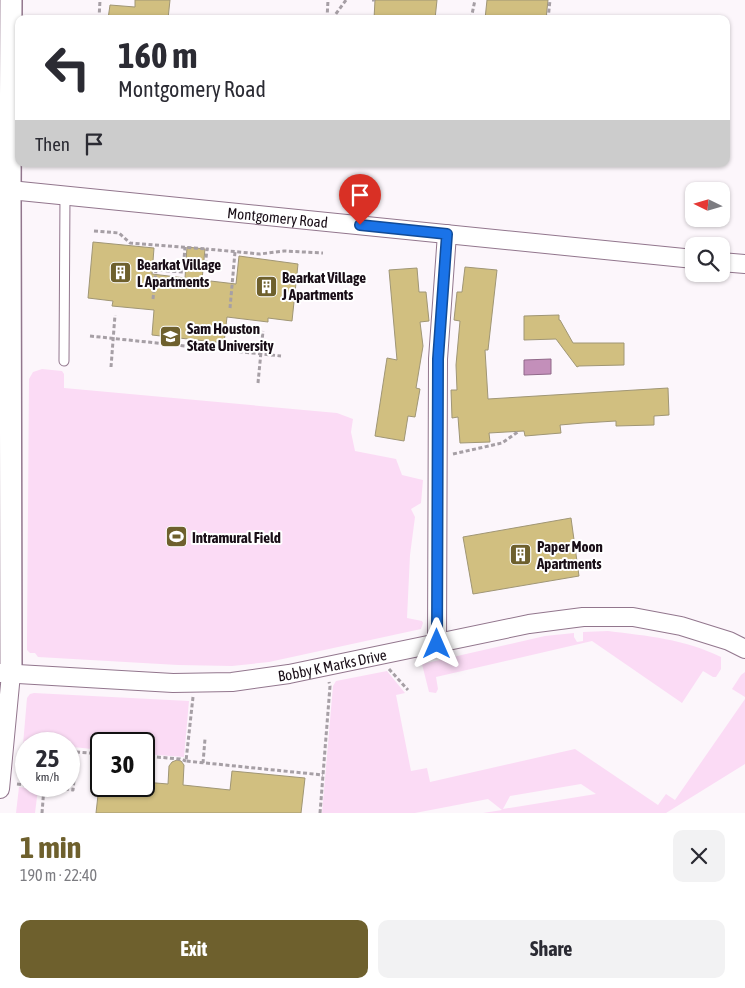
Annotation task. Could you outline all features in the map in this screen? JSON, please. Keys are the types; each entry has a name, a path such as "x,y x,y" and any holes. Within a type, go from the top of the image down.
{"street":[{"path":"8,786 5,190 11,0"},
{"name":"Montgomery Road","path":"5,190 685,258"},
{"path":"437,644 438,359 447,234"},
{"path":"730,263 745,264"},
{"name":"Bobby K Marks Drive","path":"6,673 173,683 232,682 289,674 529,624 583,617 633,617 681,626 730,641 745,649"}],"lane":[{"path":"64,361 65,196"}],"path":[{"path":"99,15 100,0"},
{"path":"327,15 328,0"},
{"path":"335,15 346,0"},
{"path":"472,15 475,0"},
{"path":"548,15 550,0"},
{"path":"94,231 119,233 130,243 260,254 284,251 323,252"},
{"path":"153,299 156,270 183,272 185,247"},
{"path":"183,266 205,268 207,249"},
{"path":"230,308 235,252"},
{"path":"112,367 115,315"},
{"path":"258,383 263,331"},
{"path":"90,336 281,356"},
{"path":"438,455 502,444 519,431"},
{"path":"389,669 408,690"},
{"path":"320,813 329,682"},
{"path":"186,762 193,697"},
{"path":"203,763 205,739"},
{"path":"155,757 180,759 186,762 323,775"},
{"path":"42,813 43,797"}],"shaded area":[{"path":"551,359 551,374 524,375 524,360"},
{"path":"42,369 62,371 64,374 64,388 337,413 353,419 351,432 355,451 396,459 402,475 423,480 421,503 411,509 415,517 410,555 407,618 422,621 421,629 269,662 232,666 178,665 38,657 35,653 30,653 27,650 29,379 33,372"},
{"path":"608,631 666,639 693,646 721,657 721,669 716,677 703,671 682,703 592,641 436,677 438,689 436,693 429,692 422,664 545,636 574,633 577,642 583,641 583,632"},
{"path":"387,671 405,693 396,695 411,771 427,768 430,782 575,749 658,805 666,794 675,800 745,699 745,764 666,813 483,813 502,810 488,799 415,813 322,813 333,686 336,681","holes":["581,784 596,794 503,809 510,796"]},
{"path":"745,672 745,697 732,689"},
{"path":"30,694 189,701 184,757 155,755 155,732 90,732 90,749 80,748 80,732 24,732 27,698"},
{"path":"18,797 37,797 35,813 16,813"}],"building":[{"path":"135,0 170,0 168,15 109,15 110,5 135,7"},
{"path":"375,0 437,0 435,15 374,15"},
{"path":"487,0 548,0 546,15 485,15"},
{"path":"93,242 154,248 152,274 185,278 187,247 205,249 202,280 236,284 239,256 298,264 292,321 268,318 268,322 227,317 224,343 152,335 154,310 112,306 113,301 88,298"},
{"path":"465,267 497,270 488,350 485,350 488,399 668,388 669,415 654,416 654,425 616,426 616,421 560,425 561,433 525,436 524,431 489,433 490,442 460,443 458,417 452,418 451,390 457,390 456,365 460,321 454,320 457,292 462,292"},
{"path":"417,268 419,292 426,292 429,321 420,322 423,346 416,388 420,389 415,417 408,416 404,441 375,436 387,358 397,360 389,270"},
{"path":"559,315 559,320 573,343 624,343 624,365 577,367 556,339 524,340 524,316"},
{"name":"Paper Moon Apartments","path":"571,518 579,576 473,594 463,537"},
{"path":"181,761 184,765 183,785 230,790 232,771 305,778 301,813 96,813 98,797 155,797 155,783 168,784 169,766 172,762"}],"place":[{"name":"Bearkat Village L Apartments","path":"121,273"},
{"name":"Bearkat Village J Apartments","path":"266,286"},
{"name":"Sam Houston State University","path":"171,337"},
{"name":"Intramural Field","path":"176,537"},
{"name":"Paper Moon Apartments","path":"521,555"}],"route":[{"path":"360,225 447,234 438,359 437,644"}]}
